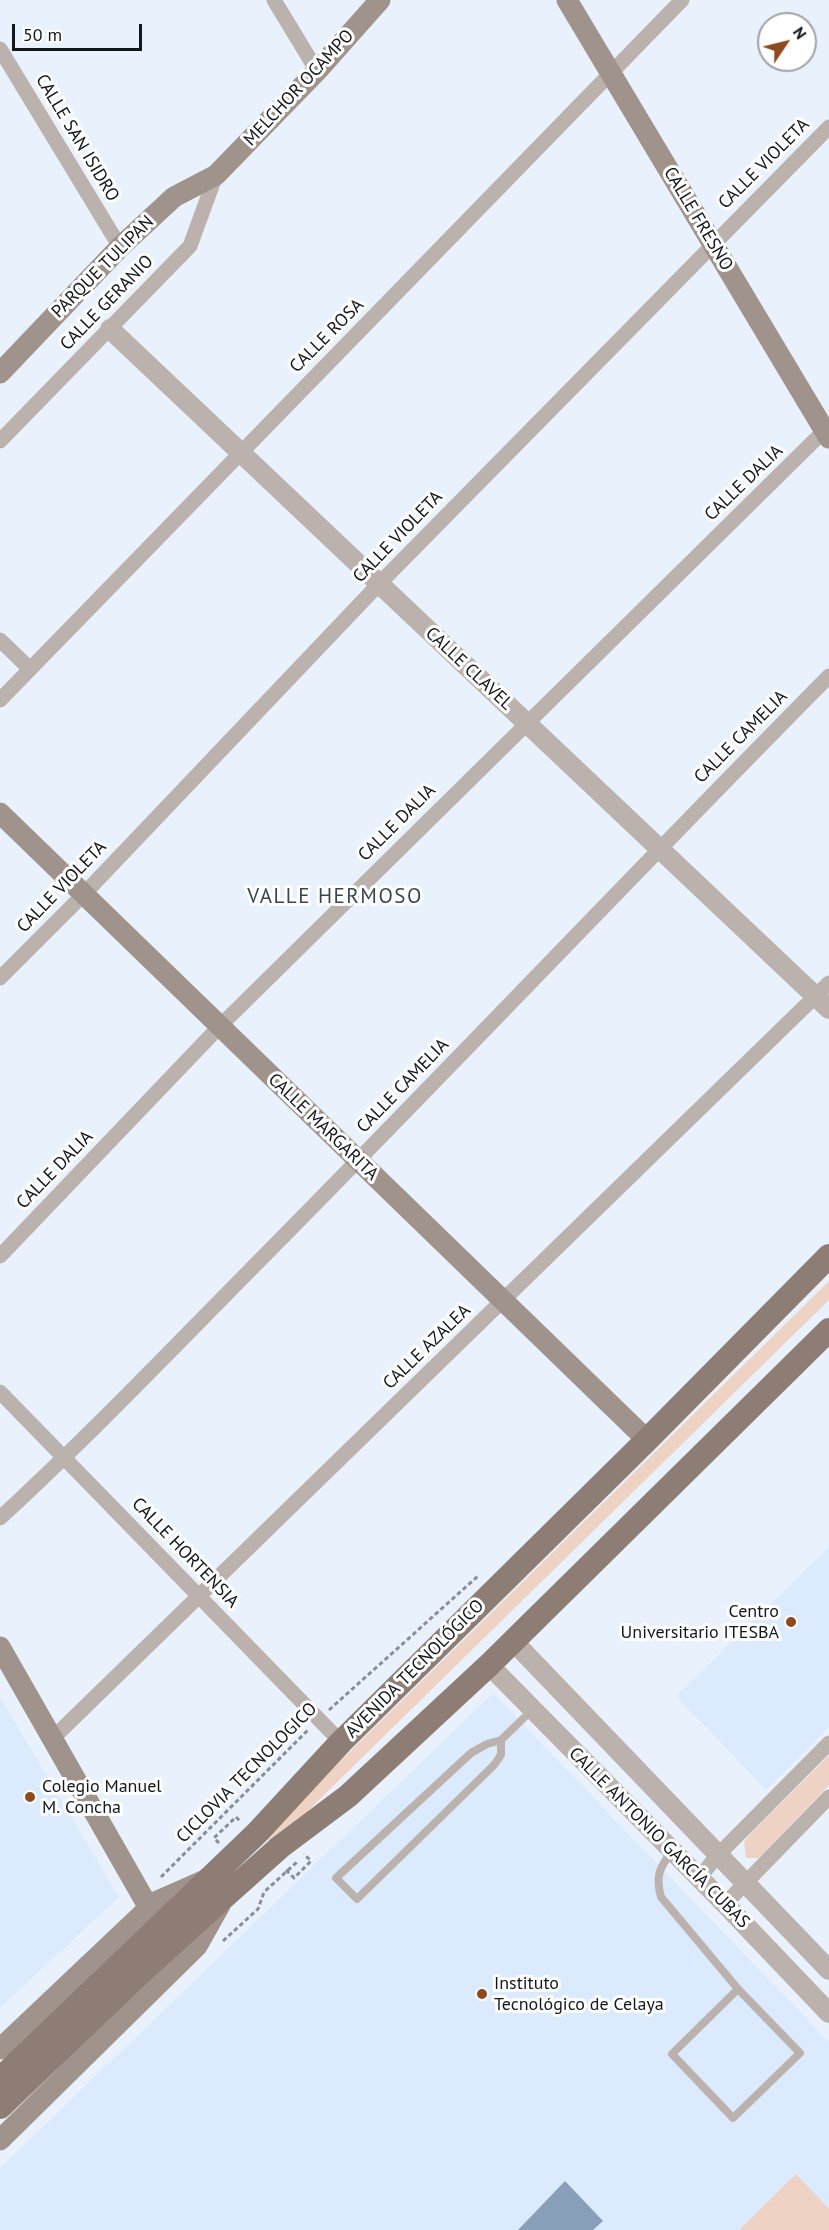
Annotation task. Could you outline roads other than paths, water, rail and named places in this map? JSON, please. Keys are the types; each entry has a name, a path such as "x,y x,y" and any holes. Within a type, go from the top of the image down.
{"main road":[{"name":"MELCHOR OCAMPO","path":"216,175 317,70 380,0"},
{"name":"CALLE FRESNO","path":"567,0 828,432"},
{"name":"PARQUE TULIPAN","path":"0,373 120,247 174,197 216,175"},
{"name":"CALLE MARGARITA","path":"0,813 647,1440"},
{"name":"AVENIDA TECNOLÓGICO","path":"0,2108 140,1973 216,1887 257,1833 341,1742 647,1440 829,1256"},
{"name":"AVENIDA TECNOLÓGICO","path":"0,2079 216,1887 280,1848 348,1796 489,1665 829,1330"},
{"path":"0,1647 146,1902"},
{"path":"0,2049 146,1902 155,1902 216,1887"},
{"path":"0,2140 196,1946 216,1887"}],"street":[{"path":"274,0 317,70"},
{"name":"CALLE ROSA","path":"0,700 682,0"},
{"name":"CALLE SAN ISIDRO","path":"0,49 120,247"},
{"name":"CALLE VIOLETA","path":"0,978 84,894 379,584 829,127"},
{"name":"CALLE GERANIO","path":"0,441 190,246 216,175"},
{"name":"CALLE CLAVEL","path":"110,329 658,849 824,996"},
{"name":"CALLE DALIA","path":"0,1256 220,1026 526,723 828,432"},
{"path":"0,640 30,669"},
{"name":"CALLE CAMELIA","path":"0,1518 66,1457 358,1161 658,849 829,676"},
{"name":"CALLE AZALEA","path":"52,1739 503,1300 824,996"},
{"name":"CALLE HORTENSIA","path":"0,1392 66,1457 341,1742"},
{"name":"CALLE ANTONIO GARCÍA CUBAS","path":"513,1641 717,1856 829,1970"},
{"name":"CALLE ANTONIO GARCÍA CUBAS","path":"489,1665 829,2013"},
{"path":"699,1878 717,1856 829,1743"},
{"path":"626,1803 648,1783"},
{"path":"725,1904 829,1797"}],"lane":[{"path":"501,1740 501,1755 494,1765 357,1899 336,1878 471,1753 486,1744 501,1740 533,1709"},
{"path":"672,1851 661,1866 657,1883 661,1897 738,1989 800,2053 733,2118 672,2054 738,1989"}],"place":[{"name":"Centro Universitario ITESBA","path":"791,1622"},
{"name":"Colegio Manuel M. Concha","path":"30,1797"},
{"name":"Instituto Tecnológico de Celaya","path":"482,1994"}],"district":[{"name":"VALLE HERMOSO","path":"335,897"}]}
